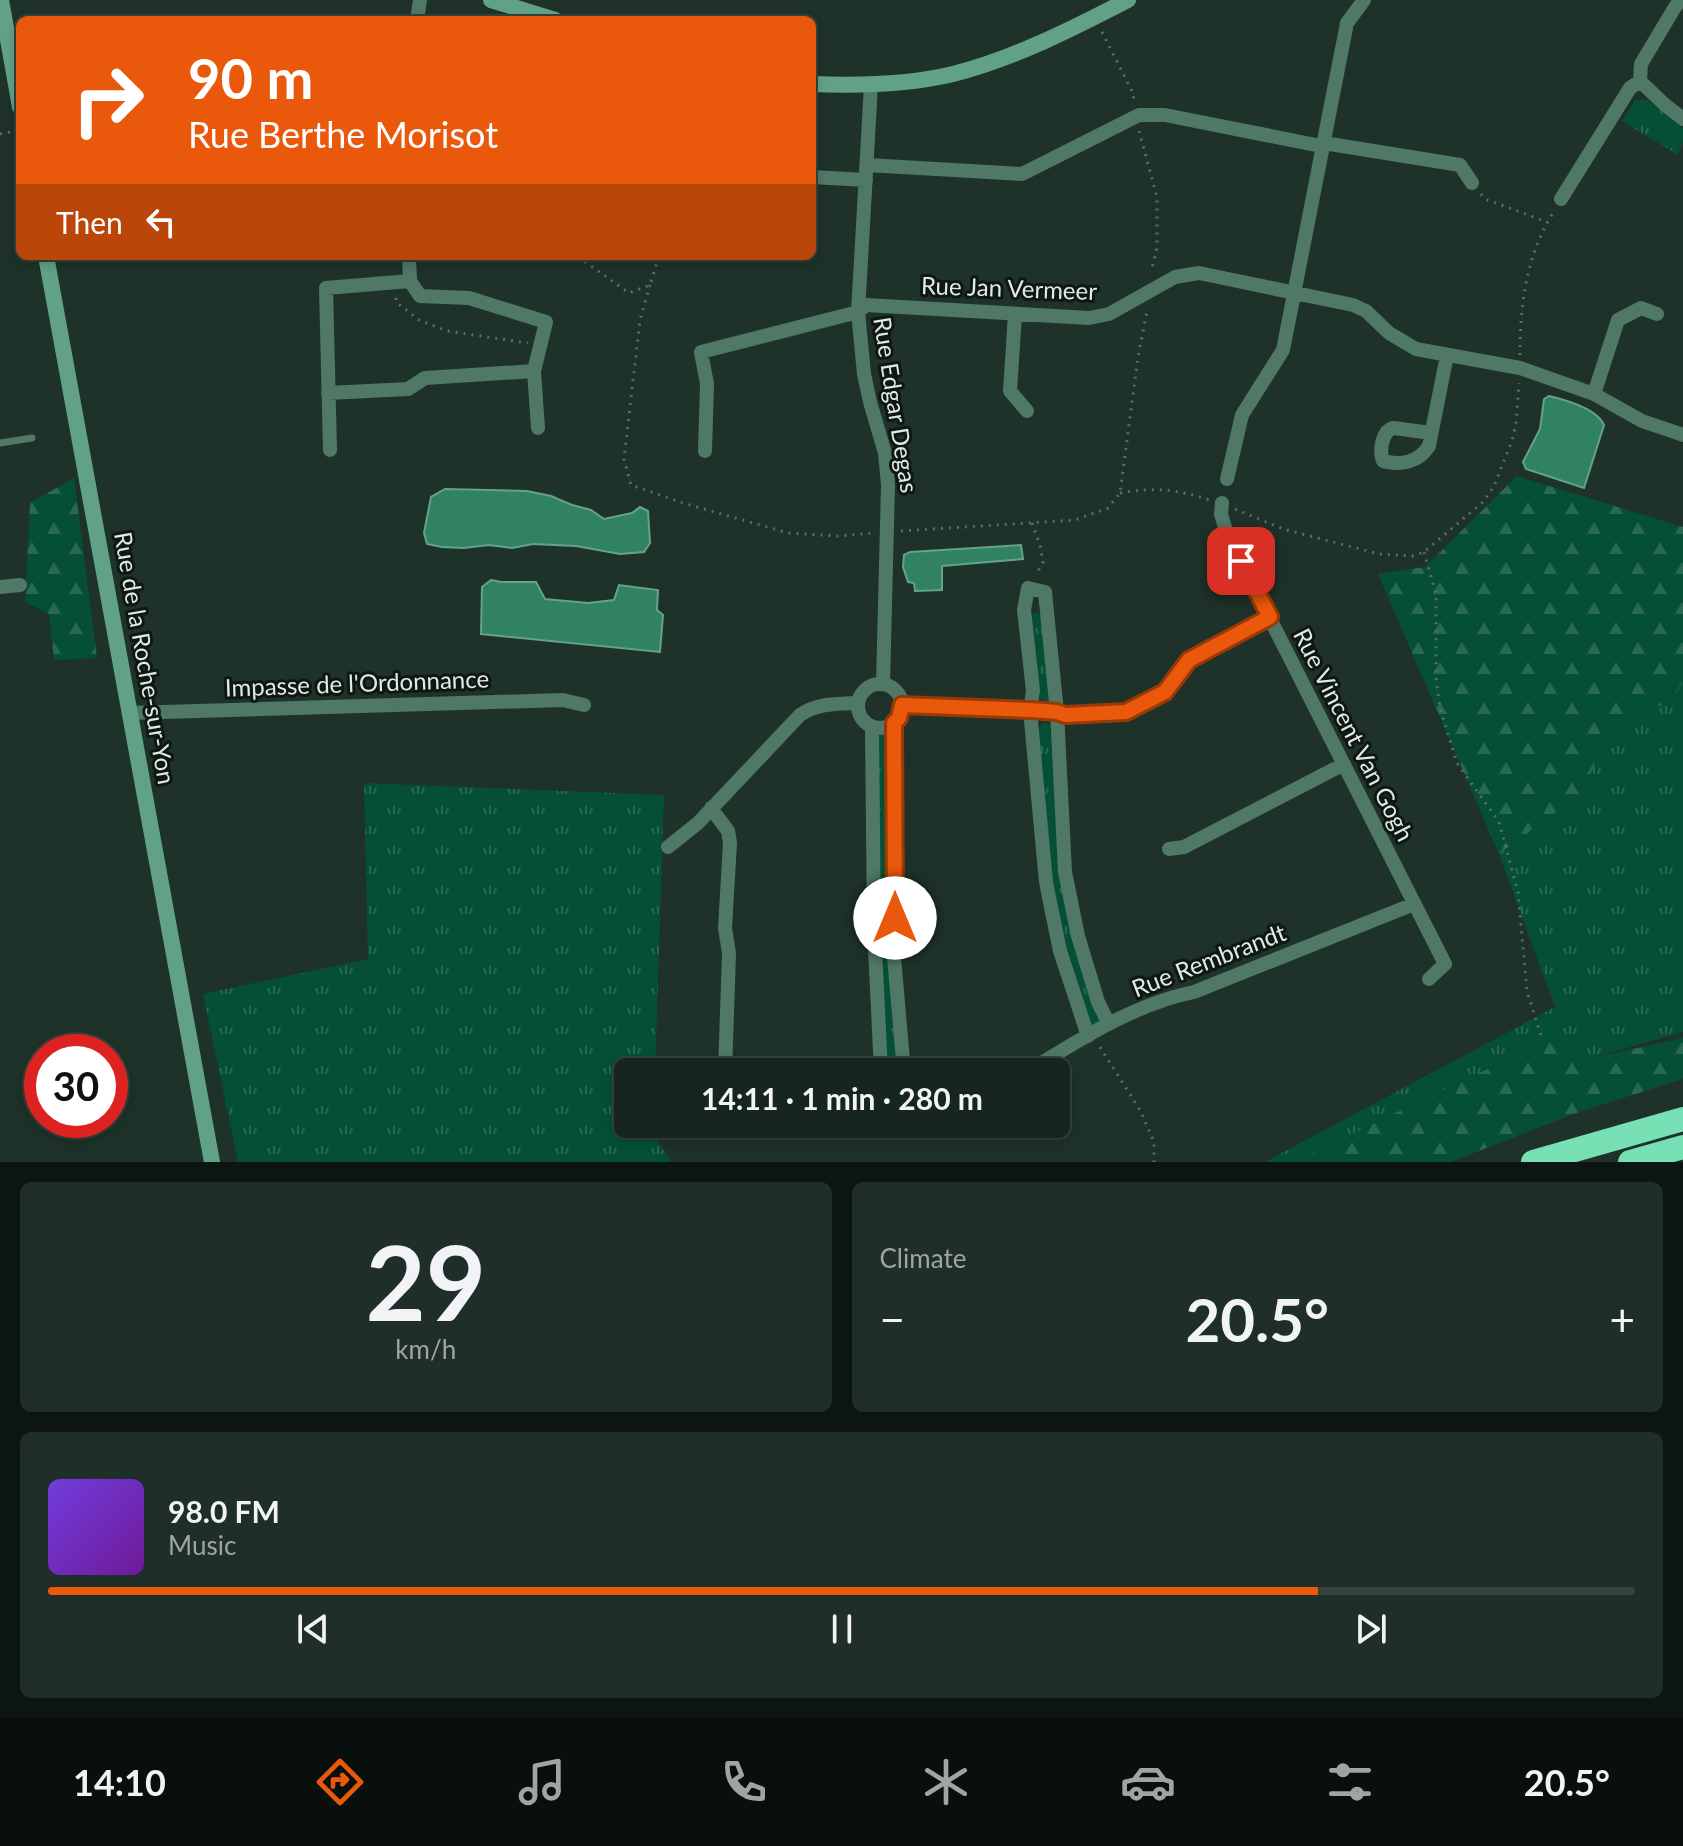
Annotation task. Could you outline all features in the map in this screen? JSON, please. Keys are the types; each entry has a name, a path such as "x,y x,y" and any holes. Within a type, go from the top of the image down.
{"highway":[{"path":"1533,1162 1683,1119"},
{"path":"1630,1162 1683,1147"}],"main road":[{"path":"1,0 16,84"},
{"path":"491,0 542,16"},
{"path":"816,84 871,85 951,74 1040,44 1128,0"},
{"name":"Rue de la Roche-sur-Yon","path":"47,260 212,1162"}],"street":[{"path":"1227,479 1242,415 1283,350 1347,23 1364,0"},
{"path":"1681,0 1641,64 1640,81 1683,119"},
{"path":"1561,199 1630,88 1640,81"},
{"name":"Rue Edgar Degas","path":"871,85 858,312 864,374 885,453 888,485 883,684"},
{"path":"816,177 867,172 1022,174 1139,115 1165,115 1316,145 1460,165 1472,183"},
{"path":"403,282 408,260"},
{"name":"Rue Jan Vermeer","path":"705,451 707,384 701,352 858,312 866,305 1089,318 1109,314 1175,277 1199,273 1353,305 1366,311 1389,333 1416,349 1520,368 1594,394 1642,421 1683,435"},
{"path":"330,450 326,288 403,282 420,296 469,298 546,322 534,371 538,428"},
{"path":"1594,394 1618,320 1641,308 1657,314"},
{"path":"1015,314 1010,391 1027,411"},
{"path":"1431,433 1447,355"},
{"path":"328,393 408,389 425,378 534,371"},
{"name":"Rue Vincent Van Gogh","path":"1222,503 1221,514 1227,534 1445,964 1429,979"},
{"path":"0,587 20,585"},
{"path":"1090,1035 1060,951 1046,882 1030,710 1033,691 1024,610 1028,588 1045,592 1057,712 1065,872 1078,936 1098,1002 1109,1024"},
{"path":"902,705 1030,710 1065,715 1126,712 1165,692 1189,660 1270,617"},
{"path":"883,684 896,690 900,696 902,705 899,718 879,728 872,727 861,717 858,703 864,690 883,684"},
{"name":"Impasse de l'Ordonnance","path":"130,713 563,700 584,705"},
{"path":"668,847 698,823 800,715 820,705 858,703"},
{"path":"894,723 894,957 903,1058"},
{"path":"872,727 874,927 880,1058"},
{"path":"1169,849 1184,847 1344,764"},
{"path":"711,808 728,831 730,843 725,928 729,953 725,1058"},
{"name":"Rue Rembrandt","path":"1051,1058 1109,1024 1169,997 1194,992 1414,904"}],"lane":[{"path":"0,443 32,438"}],"path":[{"path":"658,260 640,320 624,459 631,485 788,533 838,536 1075,520 1108,508 1120,493 1138,357 1151,290 1150,277 1157,248 1157,197 1133,110 1134,95 1094,18"},
{"path":"1472,183 1485,199 1547,222"},
{"path":"1120,493 1145,489 1179,491 1222,503 1283,529 1379,554 1412,556 1424,552 1483,502 1494,486 1512,441 1520,368 1520,314 1527,272 1547,222 1561,199"},
{"path":"581,260 629,293 650,285"},
{"path":"403,282 396,302 419,320 447,331 540,345"},
{"path":"1028,588 1043,562 1032,523"},
{"path":"1424,552 1436,594 1436,679 1440,708 1457,763 1499,822 1518,892 1527,991 1542,1039"},
{"path":"1090,1035 1140,1110 1154,1142 1154,1162"}],"green space":[{"path":"1635,100 1648,100 1683,128 1683,142 1678,155 1622,121"},
{"path":"1517,476 1683,527 1683,682 1670,703 1610,720 1585,790 1499,854 1378,574 1425,567"},
{"path":"74,478 97,658 54,660 49,614 25,602 30,503"},
{"path":"1037,612 1041,615 1050,700 1046,702 1040,698 1031,618"},
{"path":"1683,682 1683,1032 1591,1058 1295,1162 1265,1162 1555,1007 1499,854 1585,790 1609,720 1670,703"},
{"path":"1043,722 1050,725 1060,878 1100,1020 1096,1025 1089,1021 1062,941 1050,880 1039,728"},
{"path":"884,735 888,741 898,1058 886,1058 880,951 878,737"},
{"path":"364,783 664,795 655,1058 614,1058 614,1138 656,1138 671,1162 238,1162 203,994 368,959"},
{"path":"1565,1036 1591,1058 1683,1038 1683,1079 1576,1113 1451,1162 1295,1162 1465,1079"}],"shaded area":[{"path":"1549,396 1588,410 1604,425 1584,488 1526,469 1523,462 1540,429 1544,399"},
{"path":"445,489 527,491 591,510 604,519 632,513 640,507 648,511 650,543 644,552 620,554 576,546 533,544 512,548 489,545 464,548 427,544 424,533 431,497"},
{"path":"1021,545 1023,559 942,566 942,590 915,591 914,583 908,582 903,567 904,555 910,552"},
{"path":"491,580 536,582 545,599 588,603 614,600 619,585 658,590 657,610 663,615 660,652 481,634 482,587"}],"route":[{"path":"895,918 894,723 899,718 902,705 1030,710 1065,715 1126,712 1165,692 1189,660 1270,617 1241,561"}]}
